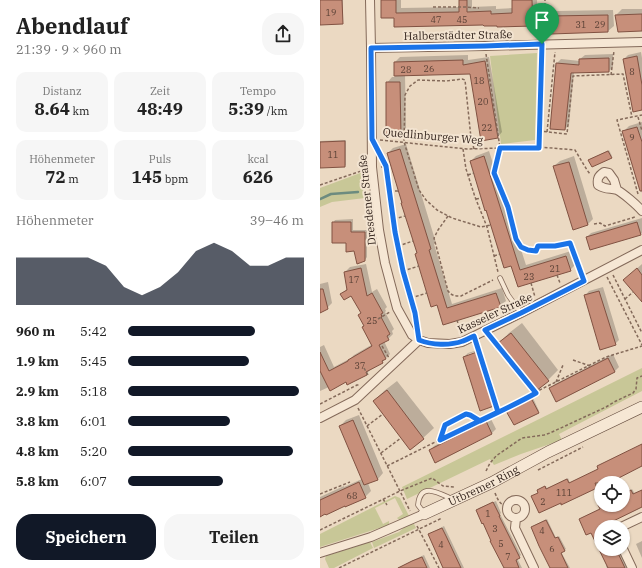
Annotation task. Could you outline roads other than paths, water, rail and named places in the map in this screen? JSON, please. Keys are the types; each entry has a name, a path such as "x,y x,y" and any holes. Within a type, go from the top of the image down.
{"street":[{"name":"Dresdener Straße","path":"370,0 372,167 379,230 385,263 397,308 412,335 419,340"},
{"name":"Halberstädter Straße","path":"371,48 642,42"},
{"path":"617,190 614,180 609,173 604,172 599,175 597,180 598,185 603,188 617,190 636,204 639,214"},
{"name":"Kasseler Straße","path":"419,340 428,344 450,344 462,342 584,281 642,250"},
{"path":"320,418 355,400 419,340"},
{"name":"Utbremer Ring","path":"320,553 371,537 424,514 490,483 548,452 642,407"},
{"path":"520,501 524,506 525,511 519,518 516,518 510,516 508,513 508,507 511,502 520,501"},
{"path":"630,522 642,516"},
{"path":"516,518 515,528 534,568"},
{"path":"626,556 632,568"}],"lane":[{"path":"538,246 555,246 570,243 584,281"},
{"path":"500,278 508,295 521,313"},
{"path":"424,514 418,505 418,499 428,490 434,491 454,500"}],"waterway":[{"path":"320,199 331,194 358,192"}]}
